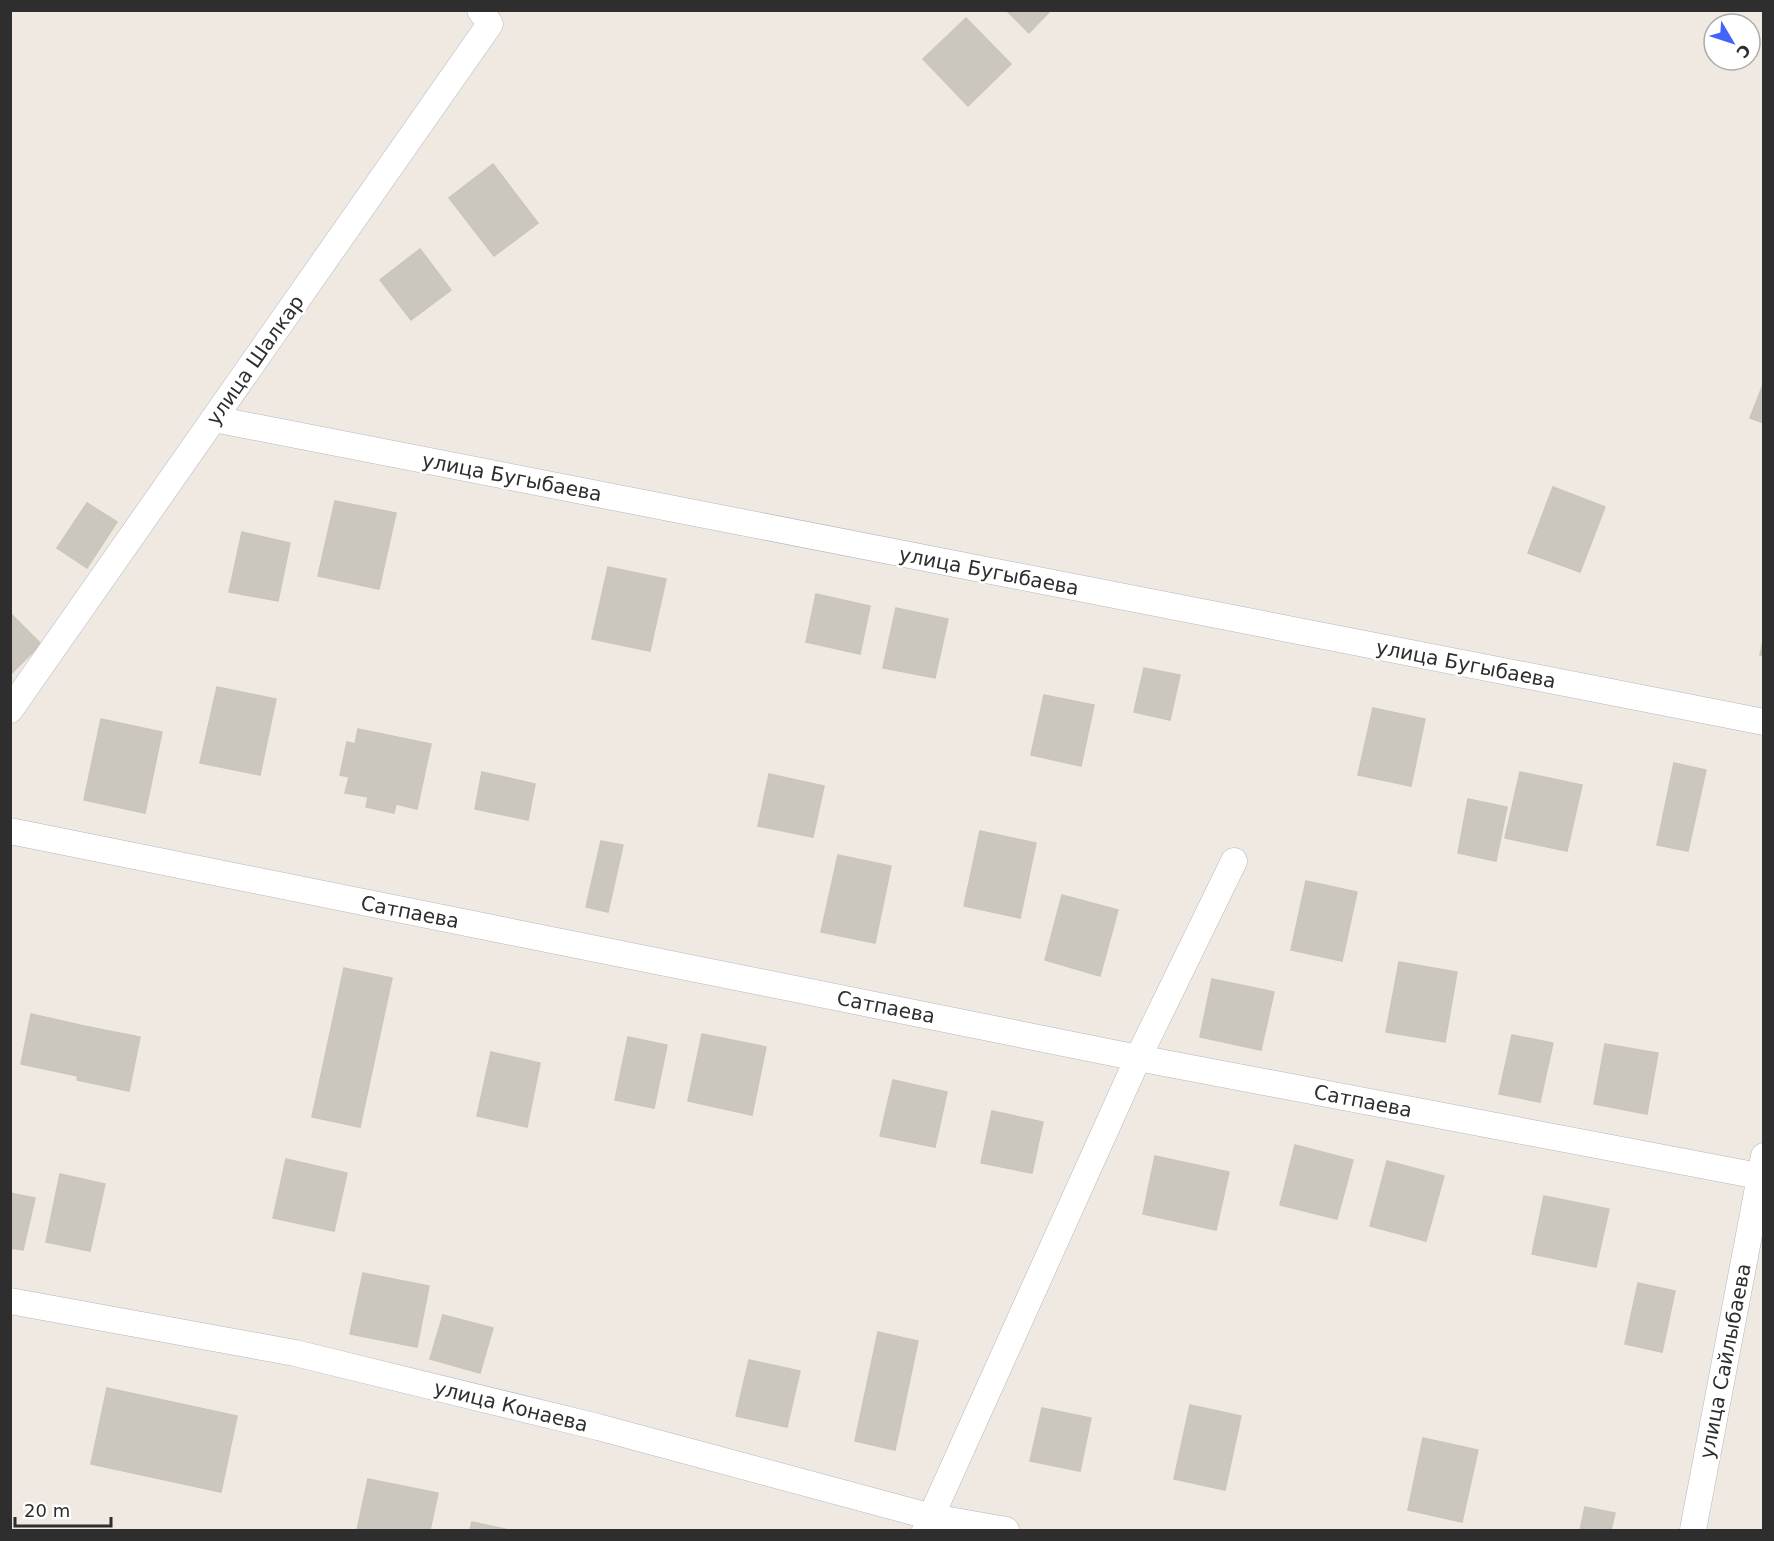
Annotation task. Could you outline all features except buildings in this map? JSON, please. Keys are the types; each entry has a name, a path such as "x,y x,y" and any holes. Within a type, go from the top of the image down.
{"street":[{"name":"улица Шалкар","path":"10,710 490,24 480,10"},
{"name":"улица Бугыбаева","path":"214,419 1764,722"},
{"name":"Сатпаева","path":"10,831 1138,1058 1762,1170"},
{"path":"928,1524 1138,1058 1234,861"},
{"name":"улица Сайлыбаева","path":"1693,1530 1762,1170"},
{"name":"улица Конаева","path":"10,1301 295,1353 598,1427 928,1524 1006,1530"}]}
